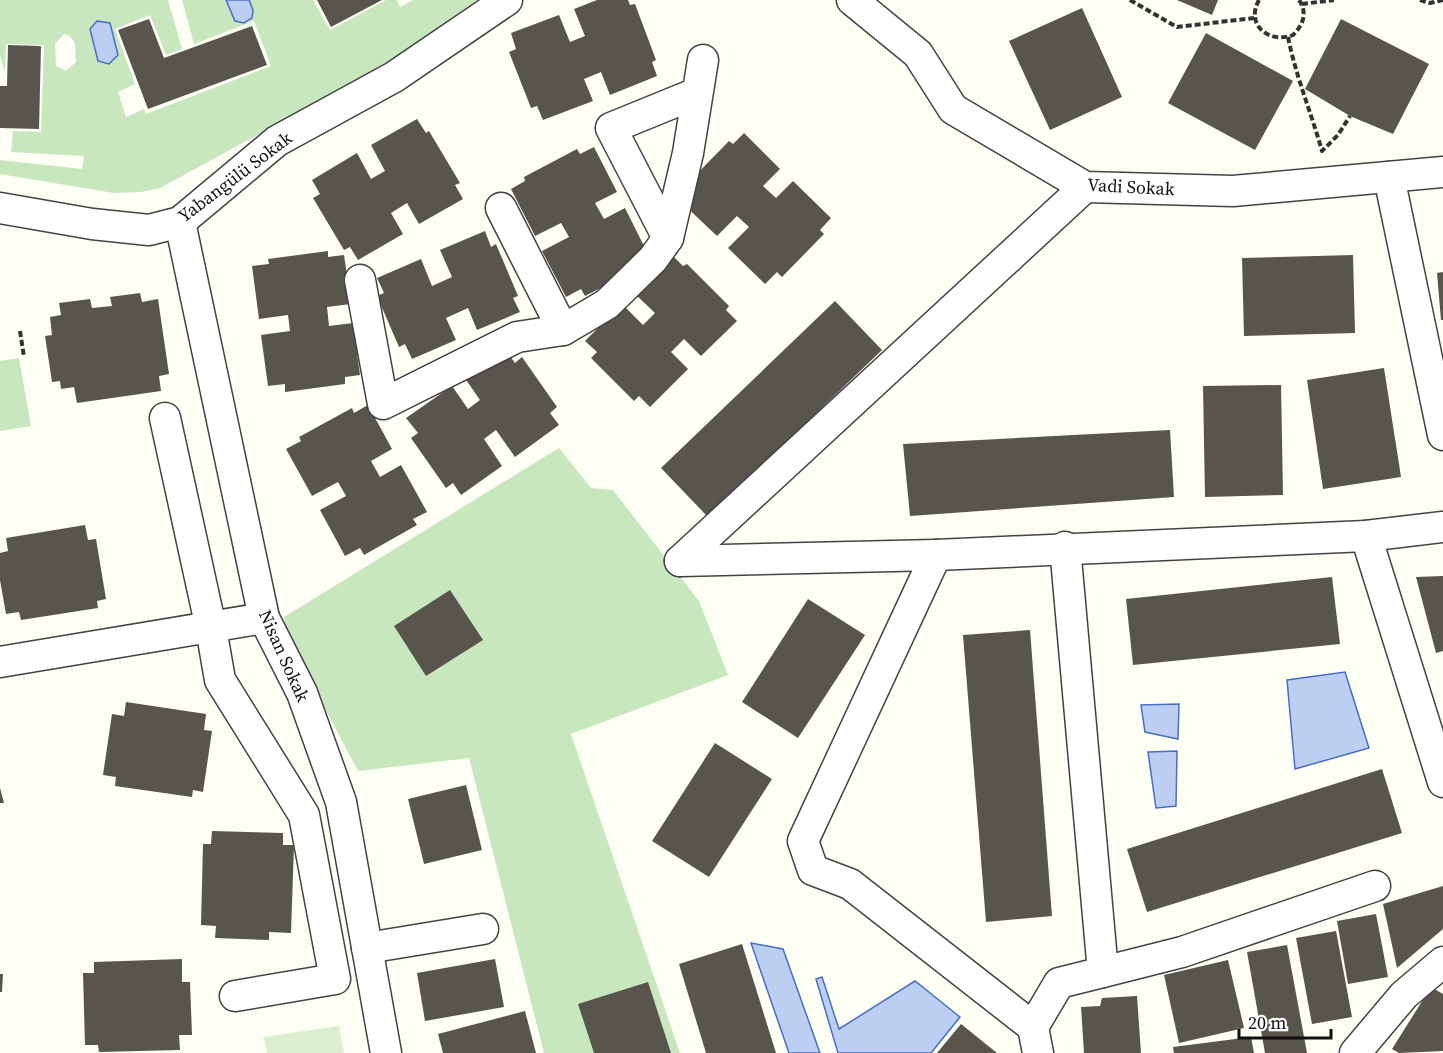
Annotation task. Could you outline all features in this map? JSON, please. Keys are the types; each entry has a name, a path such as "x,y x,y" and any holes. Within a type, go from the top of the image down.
{"street":[{"name":"Yabangülü Sokak","path":"0,208 92,224 149,230 180,222 277,141 394,77 507,0"},
{"name":"Vadi Sokak","path":"852,0 918,54 953,109 1085,187 1233,191 1443,172"},
{"path":"360,280 383,404 517,337 563,330 607,304 653,259 668,238 688,153 703,60"},
{"path":"668,238 611,128 697,93"},
{"path":"1389,177 1443,435"},
{"path":"1085,187 680,561 936,555 1065,547 1366,536 1443,527"},
{"path":"501,208 563,330"},
{"name":"Nisan Sokak","path":"180,222 264,618 302,693 341,802 386,1053"},
{"path":"165,418 211,628 220,680 304,815 335,979 235,996"},
{"path":"1366,536 1443,782"},
{"path":"1065,547 1103,972"},
{"path":"936,555 803,841 813,870 850,884 1035,1040 1059,983 1182,952 1375,886"},
{"path":"0,662 264,618"},
{"path":"368,948 483,929"},
{"path":"1357,1052 1404,995 1443,962"}],"path":[{"path":"1130,0 1177,27 1254,18"},
{"path":"1259,0 1254,18 1262,33 1269,37 1288,37 1299,30 1303,22 1302,1 1334,0"},
{"path":"1420,0 1430,3 1443,0"},
{"path":"1288,37 1301,91 1311,114 1322,151 1338,135 1350,116"},
{"path":"20,331 24,357"}],"green space":[{"path":"0,0 168,0 182,49 166,55 150,15 115,29 135,84 118,92 126,117 144,109 146,114 271,66 254,21 194,44 182,0 226,0 235,21 247,23 253,15 249,0 313,0 330,30 386,0 397,0 400,7 413,0 477,0 382,67 160,188 141,192 114,193 0,174 0,160 82,169 84,156 11,152 13,131 41,132 44,45 6,44 5,72 0,56","holes":["64,34 74,41 76,62 66,71 56,66 55,44"]},
{"path":"19,358 31,426 0,431 0,361"},
{"path":"559,448 591,488 613,490 699,601 728,675 571,734 680,1053 544,1053 469,758 358,771 289,641 284,617"},
{"path":"339,1026 344,1053 267,1053 264,1037"}],"water":[{"path":"226,0 249,0 253,10 252,18 244,23 235,21"},
{"path":"97,21 110,23 118,55 109,64 98,61 90,29"},
{"path":"1345,672 1369,748 1295,769 1287,680"},
{"path":"1179,704 1178,739 1145,732 1141,705"},
{"path":"1177,751 1176,806 1156,808 1148,752"},
{"path":"751,943 783,949 820,1053 789,1053"},
{"path":"822,977 839,1029 915,981 960,1017 931,1053 838,1053 816,979"}],"building":[{"path":"317,0 382,0 331,27"},
{"path":"597,0 628,0 630,5 635,4 656,60 652,62 657,76 610,95 601,72 584,79 593,101 543,120 537,106 531,108 509,52 516,49 511,33 559,15 570,42 585,36 574,9"},
{"path":"1177,0 1218,0 1212,15"},
{"path":"1082,8 1122,97 1050,130 1009,41"},
{"path":"149,19 164,58 252,26 267,65 148,109 118,30"},
{"path":"1341,19 1429,64 1393,134 1350,116 1305,89"},
{"path":"1206,33 1293,81 1255,150 1168,103"},
{"path":"8,45 41,46 39,129 0,128 0,86 7,86"},
{"path":"417,119 426,133 429,131 460,183 455,185 463,199 419,224 407,203 391,213 403,234 358,260 350,247 344,250 313,198 320,194 312,180 357,153 371,179 385,171 371,145"},
{"path":"744,133 780,169 763,186 776,198 793,181 831,218 820,230 824,234 782,277 777,272 765,284 728,248 749,227 737,216 717,236 678,199 687,184 729,141 733,144"},
{"path":"594,147 617,192 595,203 604,219 625,208 649,256 638,269 585,296 581,289 566,297 542,251 569,237 561,223 535,236 511,189 525,181 524,177 577,149 580,154"},
{"path":"485,231 491,247 496,244 518,296 513,298 520,312 477,330 468,308 446,318 456,340 412,359 405,344 399,347 377,296 384,293 377,278 421,259 432,286 452,277 440,250"},
{"path":"328,251 328,257 344,255 351,304 327,307 329,326 353,323 360,375 345,377 345,384 285,392 285,384 268,386 261,335 290,331 288,315 259,319 252,266 269,264 268,259"},
{"path":"672,255 683,266 687,264 729,306 726,310 737,321 701,356 684,339 671,352 688,369 650,407 639,396 634,401 591,358 597,352 585,341 622,304 643,325 655,313 633,292"},
{"path":"1353,255 1355,333 1244,336 1242,258"},
{"path":"1443,272 1443,320 1441,320 1437,273"},
{"path":"140,293 142,302 158,299 169,374 159,376 161,391 77,403 74,387 61,389 60,381 52,382 45,336 52,335 50,317 61,315 59,303 90,299 92,308 112,306 110,297"},
{"path":"835,301 882,350 708,517 661,468"},
{"path":"505,349 515,363 522,357 557,407 550,413 559,425 515,457 496,430 484,439 502,466 461,495 453,483 446,488 411,438 418,433 406,418 452,386 468,409 480,400 464,377"},
{"path":"1384,368 1401,477 1323,489 1307,380"},
{"path":"1281,385 1283,495 1205,497 1203,386"},
{"path":"368,405 392,449 371,461 380,477 401,465 427,512 413,519 417,525 364,555 360,548 345,556 320,510 346,496 338,482 312,496 286,449 301,441 299,437 352,408 354,413"},
{"path":"1170,430 1174,497 910,516 903,444"},
{"path":"85,525 88,540 96,539 106,599 97,601 98,608 21,620 19,612 6,614 0,580 0,553 8,551 6,538"},
{"path":"1443,576 1443,651 1436,653 1416,577"},
{"path":"1332,577 1340,644 1133,665 1126,599"},
{"path":"450,590 483,640 426,676 394,626"},
{"path":"808,599 865,635 798,738 742,702"},
{"path":"1030,630 1052,916 986,922 963,635"},
{"path":"126,702 206,714 204,730 212,731 203,792 193,790 192,797 115,786 116,777 103,775 112,714 124,716"},
{"path":"715,743 772,779 709,877 652,841"},
{"path":"1382,769 1402,833 1147,912 1127,849"},
{"path":"466,785 482,850 424,864 408,799"},
{"path":"0,788 4,803 0,803"},
{"path":"212,831 283,833 283,845 294,845 291,933 269,932 269,940 215,938 216,926 201,925 203,844 211,844"},
{"path":"1443,886 1443,929 1397,968 1383,904"},
{"path":"1376,914 1388,977 1348,984 1337,921"},
{"path":"1336,931 1352,1017 1312,1024 1296,938"},
{"path":"742,944 776,1053 706,1053 679,964"},
{"path":"1287,945 1307,1053 1265,1053 1247,952"},
{"path":"182,959 182,982 190,982 192,1035 179,1035 180,1050 99,1052 98,1045 85,1045 83,973 94,973 94,962"},
{"path":"495,959 504,1007 425,1021 417,973"},
{"path":"1228,960 1244,1028 1179,1043 1164,975"},
{"path":"0,974 3,974 2,992 0,992"},
{"path":"648,982 671,1053 594,1053 578,1004"},
{"path":"1431,987 1443,994 1443,1051 1399,1053 1392,1049"},
{"path":"1137,996 1141,1053 1084,1053 1081,1007 1100,1006 1102,998"},
{"path":"525,1011 536,1053 443,1053 438,1034"},
{"path":"961,1024 997,1053 937,1053"},
{"path":"1251,1037 1254,1053 1174,1053 1173,1047"}]}
